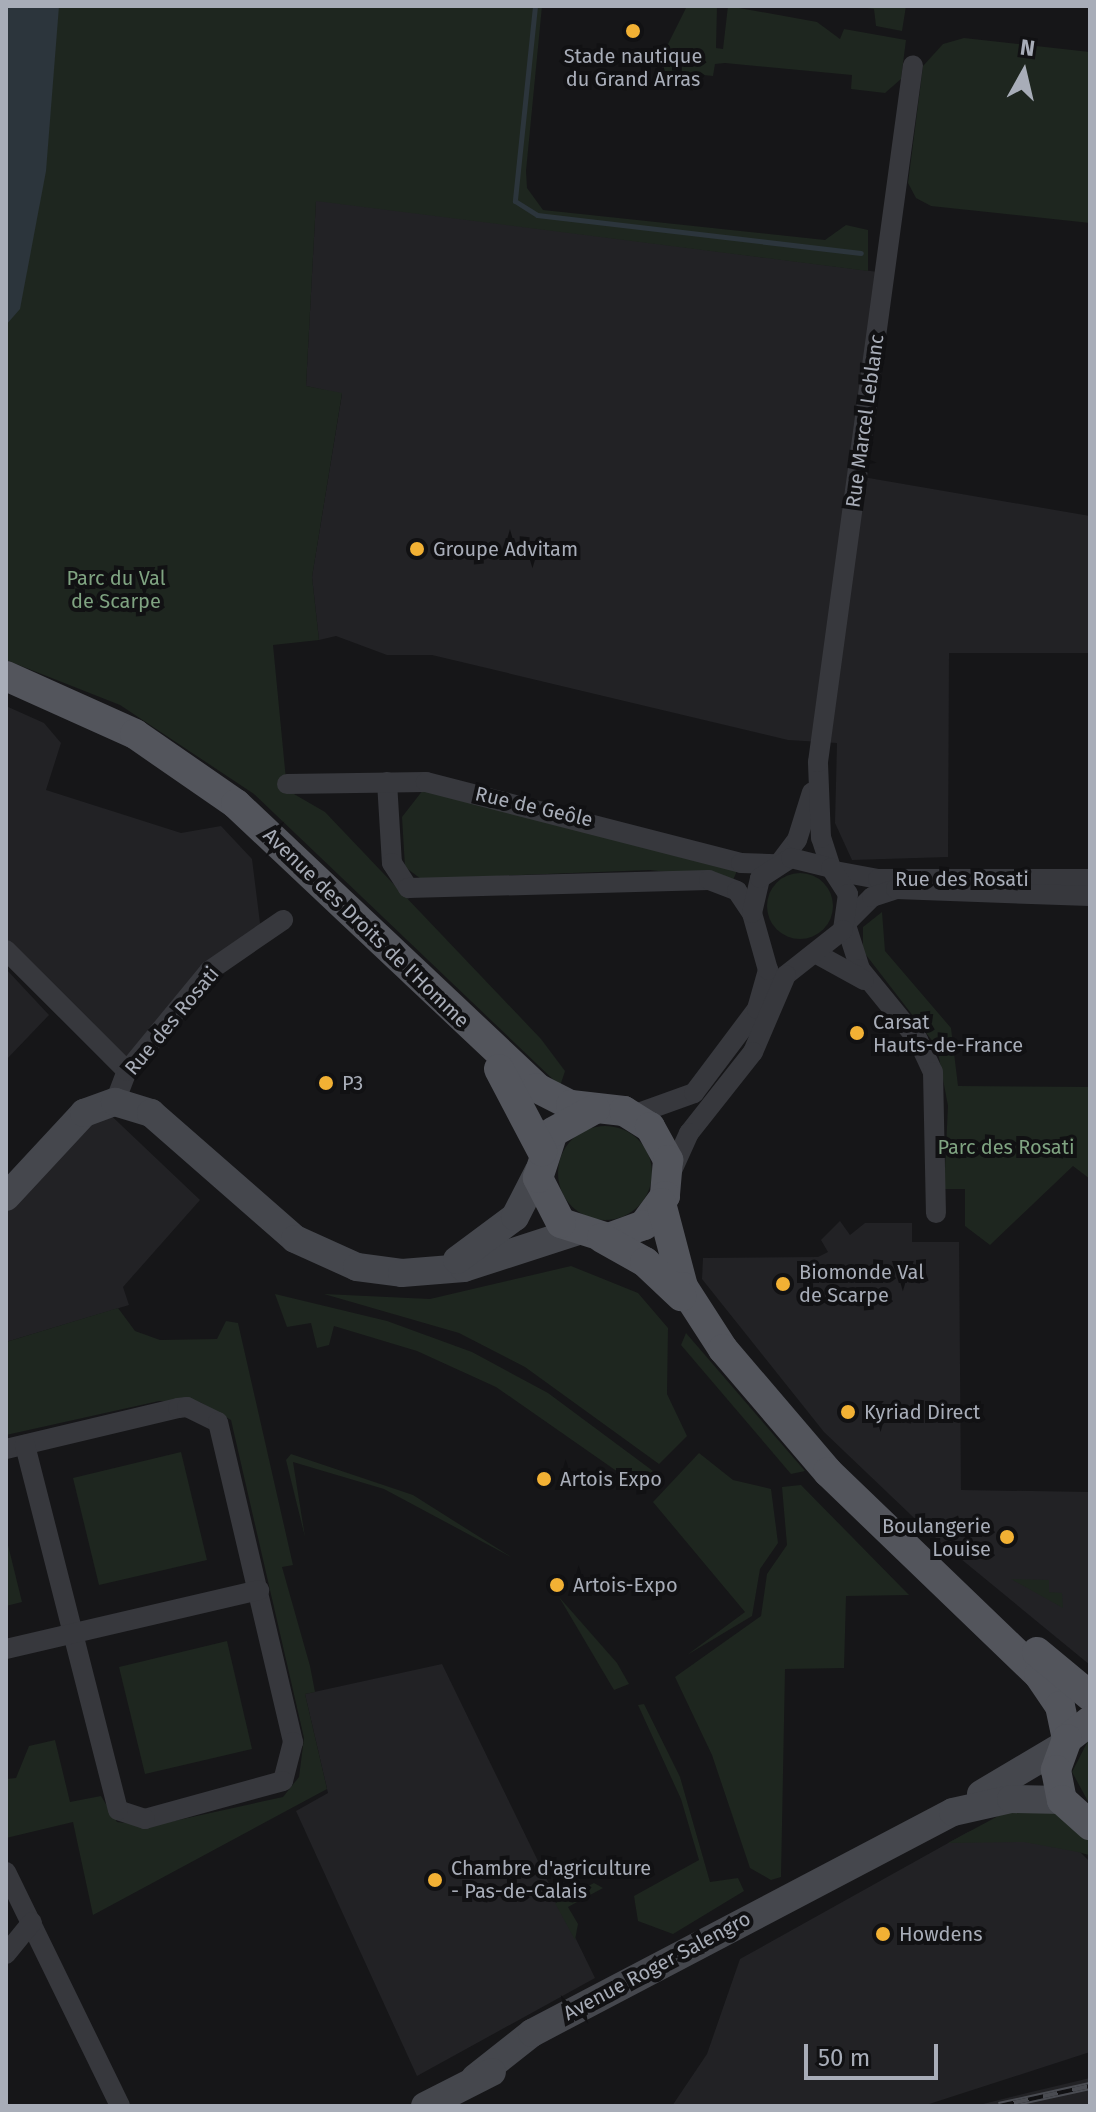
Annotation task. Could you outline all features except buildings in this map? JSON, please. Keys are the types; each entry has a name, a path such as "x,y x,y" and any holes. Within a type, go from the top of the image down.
{"main road":[{"name":"Avenue des Droits de l'Homme","path":"6,676 135,734 236,804 477,1037"},
{"path":"477,1037 548,1095 595,1109 633,1115 660,1140 666,1243 693,1306"},
{"path":"477,1037 516,1094 540,1161 546,1205 589,1235 645,1262 693,1306 828,1472 958,1594 1046,1684 1073,1736 1056,1770 1062,1800 1090,1825"},
{"path":"540,1161 565,1121 595,1109"},
{"path":"589,1235 639,1228 665,1192"},
{"path":"958,1594 1090,1696"}],"street":[{"name":"Rue Marcel Leblanc","path":"778,862 800,832 816,777 913,65"},
{"name":"Rue Marcel Leblanc","path":"816,777 833,870"},
{"path":"387,782 394,872 414,889 709,880 737,891 752,913 762,937 765,989 727,1055 686,1099 633,1115"},
{"name":"Rue de Geôle","path":"287,784 438,784 741,863 778,862"},
{"path":"752,913 758,882 778,862 807,858 833,870 848,894 847,923 870,985"},
{"name":"Rue des Rosati","path":"833,870 878,879 1090,879"},
{"name":"Rue des Rosati","path":"847,923 872,897 896,889 1090,896"},
{"name":"Rue des Rosati","path":"115,1102 127,1071 209,971 283,920"},
{"path":"665,1192 689,1133 753,1052 786,975 847,923"},
{"path":"762,937 784,952 813,954 870,985 918,1040 933,1072 936,1213"},
{"path":"6,950 127,1071"},
{"path":"6,1197 84,1113 115,1102 151,1113 303,1244 371,1270 431,1271 480,1264 589,1235"},
{"path":"431,1271 506,1226 540,1161"},
{"path":"178,1408 204,1410 222,1433 259,1590 292,1768 271,1789 145,1819 123,1814 109,1794 70,1635 15,1447 178,1408"},
{"path":"6,1649 259,1590"},
{"name":"Avenue Roger Salengro","path":"425,2106 475,2078 532,2033 953,1812 1073,1736"},
{"name":"Avenue Roger Salengro","path":"953,1812 1011,1799 1062,1800"},
{"path":"6,1872 120,2106"},
{"path":"6,1954 32,1922"}],"shaded area":[{"path":"6,6 59,6 46,171 20,309 6,325"},
{"path":"316,200 886,273 857,476 1090,516 1090,653 949,653 948,857 852,860 835,823 837,743 788,740 432,655 387,655 336,636 319,640 312,577 342,394 306,386"},
{"path":"6,706 44,723 61,743 46,790 181,833 221,826 252,859 261,931 209,971 127,1071 6,950"},
{"path":"6,969 49,1015 6,1060"},
{"path":"100,1105 200,1200 123,1287 129,1305 6,1342 6,1197"},
{"path":"840,1221 850,1235 865,1223 912,1223 912,1242 959,1242 961,1490 1090,1492 1090,1665 933,1536 824,1432 702,1279 703,1258 818,1257 828,1252 821,1240"},
{"name":"Chambre d'agriculture - Pas-de-Calais","path":"442,1664 595,1978 417,2076 296,1811 328,1793 305,1694"},
{"path":"1014,1816 1063,1835 1090,1862 1090,2052 923,2106 672,2106 707,2054 740,1959 968,1832"},
{"path":"1090,2078 1090,2106 975,2106 1027,2093"}],"green space":[{"name":"Parc du Val de Scarpe","path":"6,6 542,6 526,171 527,188 543,210 825,240 846,225 868,230 868,271 316,201 306,386 342,393 312,577 319,640 273,645 287,790 325,812 541,1039 565,1071 560,1086 254,794 120,705 6,660"},
{"path":"687,6 717,6 716,48 723,49 728,6 817,22 840,39 844,29 906,40 901,79 885,93 851,89 852,75 725,63 715,64 713,76 664,71 664,52"},
{"path":"852,6 906,6 902,31 876,26 874,9"},
{"path":"964,38 1090,52 1090,223 931,206 916,198 908,183 923,66 943,44"},
{"path":"423,790 739,866 733,880 650,870 421,879 405,867 402,817"},
{"path":"793,873 807,873 819,878 828,887 833,906 831,919 824,930 807,939 793,939 781,934 772,925 767,913 767,899 772,887 781,878"},
{"name":"Parc des Rosati","path":"882,912 885,951 951,1028 958,1086 1090,1087 1090,1179 1073,1166 990,1245 965,1226 965,1189 944,1189 948,1106 937,1047 863,951 863,927"},
{"path":"605,1126 623,1129 638,1140 649,1155 652,1173 649,1191 638,1206 623,1217 605,1220 587,1217 572,1206 561,1191 558,1173 561,1155 572,1140 587,1129"},
{"path":"571,1266 638,1293 668,1328 667,1394 687,1436 659,1464 525,1367 459,1333 324,1294 430,1299"},
{"path":"275,1294 387,1321 472,1352 548,1393 653,1471 638,1486 496,1387 417,1351 334,1326 329,1345 317,1348 311,1323 287,1327"},
{"path":"118,1308 135,1331 160,1340 217,1339 226,1321 238,1323 293,1565 282,1567 310,1666 315,1692 305,1694 327,1789 93,1915 73,1822 6,1838 6,1779 16,1778 29,1746 55,1740 70,1802 101,1796 117,1822 151,1826 283,1797 299,1777 304,1738 231,1420 200,1402 159,1401 6,1435 6,1342"},
{"path":"686,1333 805,1471 791,1474 681,1345"},
{"path":"181,1452 207,1560 99,1585 73,1478"},
{"path":"699,1453 733,1480 771,1489 778,1543 760,1569 752,1616 687,1655 745,1612 653,1502"},
{"path":"291,1454 413,1495 511,1557 384,1489 293,1462 305,1537 286,1460"},
{"path":"801,1485 909,1595 846,1596 844,1668 785,1669 781,1877 771,1880 750,1868 712,1755 675,1677 761,1616 767,1574 787,1545 782,1487"},
{"path":"6,1537 22,1602 6,1606"},
{"path":"1011,1579 1049,1580 1049,1592 1062,1593 1063,1608"},
{"path":"559,1597 617,1663 629,1684 614,1690"},
{"path":"227,1641 252,1749 145,1774 119,1667"},
{"path":"644,1704 680,1777 710,1882 738,1878 744,1891 673,1934 638,1921 634,1896 699,1860 681,1799 638,1705"},
{"path":"1090,1737 1090,1805 1072,1772"},
{"path":"1050,1806 1090,1839 1090,1872 1089,1855 1078,1852 1024,1842 948,1843 1013,1808"},
{"path":"594,1883 603,1888 568,1907 578,1924 575,1940 555,1903"}],"waterway":[{"path":"535,6 515,201 537,215 861,253"}],"railway":[{"path":"999,2106 1090,2086"}],"place":[{"name":"Stade nautique du Grand Arras","path":"633,31"},
{"name":"Groupe Advitam","path":"417,549"},
{"name":"Carsat Hauts-de-France","path":"857,1033"},
{"name":"P3","path":"326,1083"},
{"name":"Biomonde Val de Scarpe","path":"783,1284"},
{"name":"Kyriad Direct","path":"848,1412"},
{"name":"Artois Expo","path":"544,1479"},
{"name":"Boulangerie Louise","path":"1007,1537"},
{"name":"Artois-Expo","path":"557,1585"},
{"name":"Chambre d'agriculture - Pas-de-Calais","path":"435,1880"},
{"name":"Howdens","path":"883,1934"}]}
